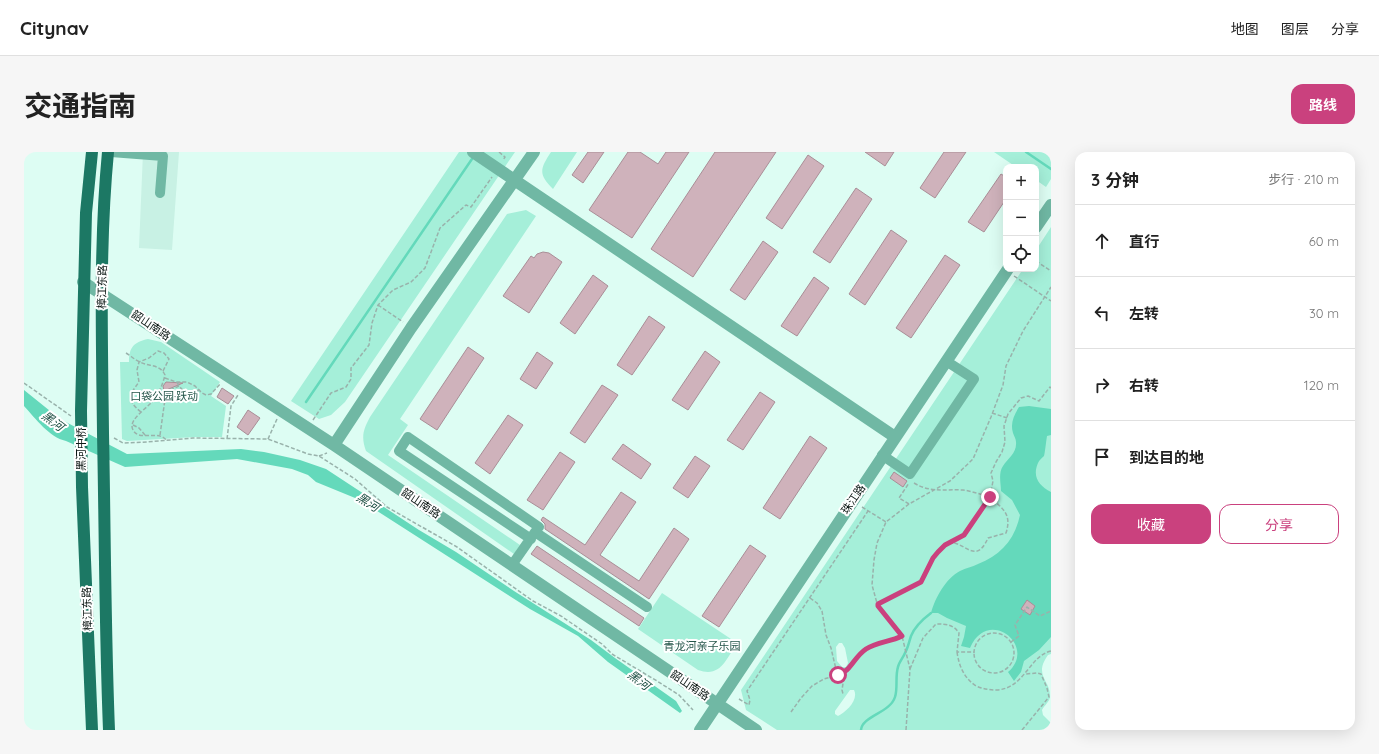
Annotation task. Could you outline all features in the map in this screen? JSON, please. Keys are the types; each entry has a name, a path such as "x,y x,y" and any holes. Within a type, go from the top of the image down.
{"main road":[{"name":"樟江东路","path":"77,414 86,213 92,152"},
{"name":"樟江东路","path":"103,422 101,292 104,200 108,152"},
{"name":"黑河中桥","path":"77,414 82,487"},
{"name":"黑河中桥","path":"103,422 104,492"},
{"name":"樟江东路","path":"82,487 92,730"},
{"name":"樟江东路","path":"104,492 105,632 109,730"}],"street":[{"path":"111,152 163,156 160,193"},
{"path":"472,152 895,437"},
{"path":"334,445 410,328 534,152"},
{"path":"1039,222 1051,204"},
{"name":"珠江路","path":"700,730 882,455 1006,272"},
{"name":"韶山南路","path":"83,282 101,292 334,445 756,730"},
{"path":"882,455 910,474 974,379 946,361"},
{"path":"512,565 533,535 539,527 408,437 400,451 533,535 647,608"}],"path":[{"path":"308,428 332,393 346,387 351,379 351,368 369,345 372,323 378,305 393,290 411,282 425,268 440,228 466,205 471,207 493,166 505,157 499,152"},
{"path":"1039,263 1051,271"},
{"path":"1010,272 1051,301"},
{"path":"906,730 910,669 905,643 902,636 878,606 872,585 877,543 886,522 909,504 950,480 973,459 1003,385 1006,366 1023,331 1051,287"},
{"path":"378,305 410,328"},
{"path":"141,412 130,399 131,393 139,382 137,370 140,362 158,352 164,353 169,359 163,370"},
{"path":"126,353 140,362 150,366 158,366 166,375 154,400 136,417 132,428 134,433 139,435 160,435 164,436 167,441"},
{"path":"165,378 176,382 187,382 195,386 206,395 211,394 227,376"},
{"path":"176,382 183,391 189,393 200,390"},
{"path":"24,383 66,414 77,414"},
{"path":"157,394 179,386"},
{"path":"227,438 231,406 244,387"},
{"path":"878,604 921,582 936,555 945,545 964,535 990,497 993,481 991,473 1006,442 1004,426 1008,414 1021,398 1028,396 1039,401 1050,387 1051,388"},
{"path":"160,435 166,392"},
{"path":"268,440 281,410"},
{"path":"992,413 1007,418"},
{"path":"132,425 139,428 146,436"},
{"path":"109,435 123,442 167,441 194,438 268,440 308,454 319,456 355,479 387,507 457,547 527,597 561,616 602,644 612,654 652,677 679,695 693,710"},
{"path":"909,504 899,498 910,481 922,488 933,491 965,490 990,497 1006,513 1008,524 1006,532 988,538 985,545 979,550 967,550 957,544 950,543"},
{"path":"852,500 886,522"},
{"path":"739,699 749,705 750,700 747,691 868,511"},
{"path":"810,598 817,603 822,611 826,635 836,669 844,677 842,690 843,694"},
{"path":"1010,642 1019,636 1015,625 1028,607 1040,616 1051,611"},
{"path":"910,669 923,638 936,624 948,624 956,628 959,633 957,652 960,668 966,677 981,688 996,690 1004,689 1013,685 1026,674 1045,653 1051,651"},
{"path":"999,634 1010,642 1013,652 1010,665 1000,672 993,673 981,669 974,658 974,652 978,641 988,635 999,634"},
{"path":"791,712 812,686 824,679 842,674 865,650 877,644 891,641 902,636"},
{"path":"957,652 974,652"},
{"path":"1022,730 1049,697 1041,674 1026,674"}],"shaded area":[{"path":"143,152 179,152 172,250 139,248"}],"green space":[{"path":"459,152 515,152 345,402 331,415 319,419 291,401"},
{"path":"551,152 577,152 553,189 548,184 542,171"},
{"path":"994,152 1051,152 1051,179 1046,187 1039,182 1039,164 1012,164"},
{"path":"526,210 536,216 400,419 408,425 388,455 520,545 514,554 366,451 363,438 364,430 370,417 507,214"},
{"path":"1051,227 1051,654 1048,655 1042,668 1042,673 1050,691 1050,697 1042,710 1043,715 1051,723 1051,730 777,730 746,710 741,690 1021,272 1039,272 1039,245","holes":["839,643 842,643 845,648 848,663 846,667 842,667 837,661 836,647","850,690 854,690 855,698 848,709 838,716 835,714 835,711"]},
{"name":"口袋公园·跃动","path":"148,339 161,342 220,382 211,396 226,406 222,437 127,441 122,439 120,362 129,362 130,352 133,346"},
{"name":"青龙河亲子乐园","path":"662,593 737,643 722,666 718,669 706,672 698,670 638,629"}],"water":[{"name":"黑河","path":"24,390 60,419 127,454 241,449 264,452 300,460 326,469 591,640 676,701 682,711 680,713 608,662 578,636 530,609 360,500 316,482 308,475 292,469 237,459 125,467 60,439 48,432 24,406"},
{"path":"1029,406 1051,409 1051,435 1047,436 1044,456 1038,462 1036,468 1036,477 1043,487 1051,492 1051,637 1039,650 1024,661 1021,672 1014,681 1008,672 1016,662 1017,651 1014,642 1007,634 998,630 988,630 978,636 970,648 961,646 966,626 938,613 931,613 938,595 950,578 960,571 994,556 1006,545 1015,532 1020,515 1012,500 1001,491 1000,475 1001,469 1014,452 1016,446 1012,426 1014,416 1019,407"}],"building":[{"path":"588,152 604,152 583,183 572,175"},
{"path":"628,152 640,152 658,164 666,152 689,152 632,238 589,210"},
{"path":"715,152 776,152 693,277 651,249"},
{"path":"865,152 894,152 885,166"},
{"path":"944,152 966,152 935,198 920,188"},
{"path":"808,155 824,166 782,229 766,218"},
{"path":"1001,174 1003,175 1003,204 984,232 968,222"},
{"path":"856,188 872,199 830,263 813,252"},
{"path":"891,230 907,241 865,305 849,294"},
{"path":"763,241 778,252 745,300 730,290"},
{"path":"543,252 549,253 562,262 529,313 503,296 531,256 534,258 537,254"},
{"path":"945,255 960,265 911,338 896,328"},
{"path":"593,275 608,286 575,334 560,323"},
{"path":"814,277 829,288 797,336 781,326"},
{"path":"649,316 665,327 632,375 617,365"},
{"path":"468,347 484,358 437,430 420,419"},
{"path":"705,351 720,362 688,410 672,400"},
{"path":"537,352 553,363 536,389 520,379"},
{"path":"166,382 183,383 164,391 163,386"},
{"path":"602,385 618,395 585,443 570,433"},
{"path":"222,388 234,396 228,404 217,397"},
{"path":"760,392 775,402 743,450 727,440"},
{"path":"248,410 260,418 248,435 237,427"},
{"path":"508,415 523,425 490,474 475,463"},
{"path":"810,436 827,448 780,519 763,508"},
{"path":"623,444 651,464 641,479 612,459"},
{"path":"560,452 575,462 543,510 527,500"},
{"path":"695,456 710,466 688,498 673,488"},
{"path":"894,472 907,481 903,487 890,478"},
{"path":"621,492 636,502 600,555 639,581 674,528 689,539 649,599 545,529 545,524 541,520 543,517 585,545"},
{"path":"750,545 766,556 719,627 702,616"},
{"path":"537,546 644,618 639,626 531,554"},
{"path":"1027,600 1035,606 1030,615 1021,609"}],"waterway":[{"path":"1026,152 1051,169"},
{"path":"306,402 474,156"},
{"path":"861,730 866,721 888,707 895,697 899,665 907,649 911,636 920,623 931,613"}],"route":[{"path":"838,675 844,673 865,650 877,644 891,641 902,636 878,604 921,582 933,558 945,545 964,535 990,497"}]}
